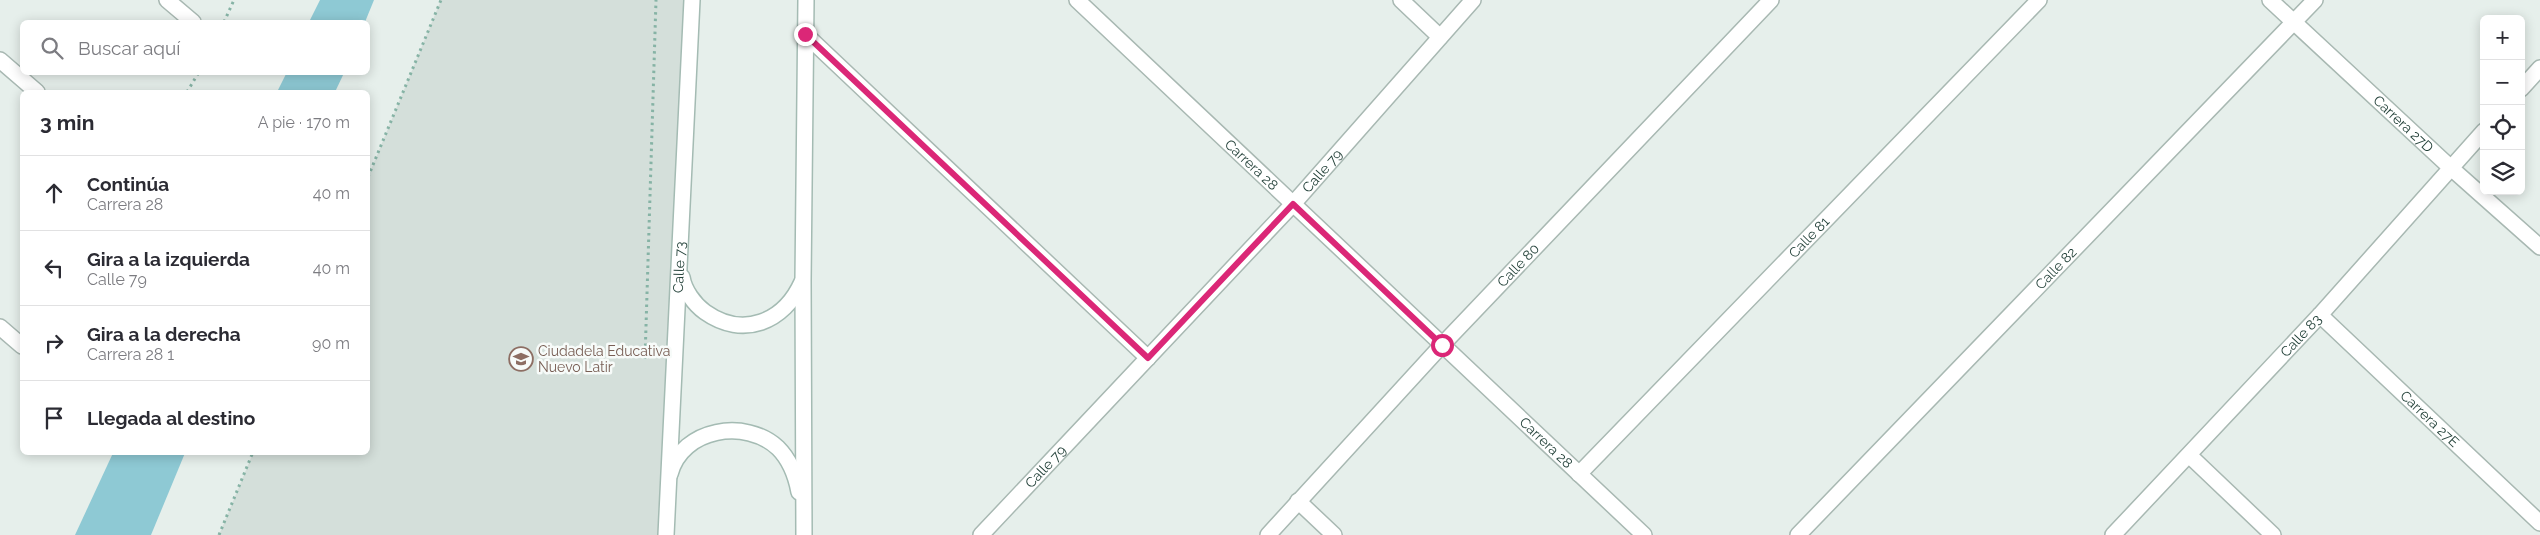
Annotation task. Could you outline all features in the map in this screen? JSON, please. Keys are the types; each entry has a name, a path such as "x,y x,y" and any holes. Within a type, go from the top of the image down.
{"street":[{"path":"167,0 191,20"},
{"name":"Calle 73","path":"666,535 692,0"},
{"path":"804,535 803,281 806,0"},
{"name":"Carrera 28","path":"1077,0 1644,535"},
{"path":"1401,0 1440,37"},
{"name":"Calle 79","path":"981,535 1293,204 1473,0"},
{"name":"Calle 80","path":"1268,535 1442,345 1770,0"},
{"name":"Calle 81","path":"1579,474 2039,0"},
{"name":"Carrera 27D","path":"2270,0 2451,168 2540,247"},
{"name":"Calle 82","path":"1798,535 2315,0"},
{"path":"805,34 1148,358"},
{"path":"0,60 35,90"},
{"path":"2525,85 2540,68"},
{"name":"Calle 83","path":"2113,535 2190,456 2320,315 2480,135"},
{"path":"680,266 683,281 690,296 699,308 712,317 727,323 743,325 758,323 773,317 786,308 796,296 803,281"},
{"name":"Carrera 27E","path":"2320,315 2540,523"},
{"path":"0,327 20,344"},
{"path":"667,486 672,466 682,452 696,440 711,433 729,430 747,431 763,438 778,448 789,462 796,478 804,516"},
{"path":"2190,456 2273,535"},
{"path":"1298,501 1334,535"}],"path":[{"path":"225,20 234,0"},
{"path":"370,171 441,0"},
{"path":"645,368 656,0"},
{"path":"188,90 197,75"},
{"path":"218,535 252,455"}],"shaded area":[{"name":"Ciudadela Educativa Nuevo Latir","path":"441,0 692,0 666,535 219,535 252,455 370,455 370,172"}],"water":[{"path":"320,0 374,0 366,20 310,20"},
{"path":"286,75 343,75 336,90 278,90"},
{"path":"112,455 184,455 151,535 75,535"}],"place":[{"name":"Ciudadela Educativa Nuevo Latir","path":"521,359"}],"route":[{"path":"805,34 1148,358 1293,204 1442,345"}]}
